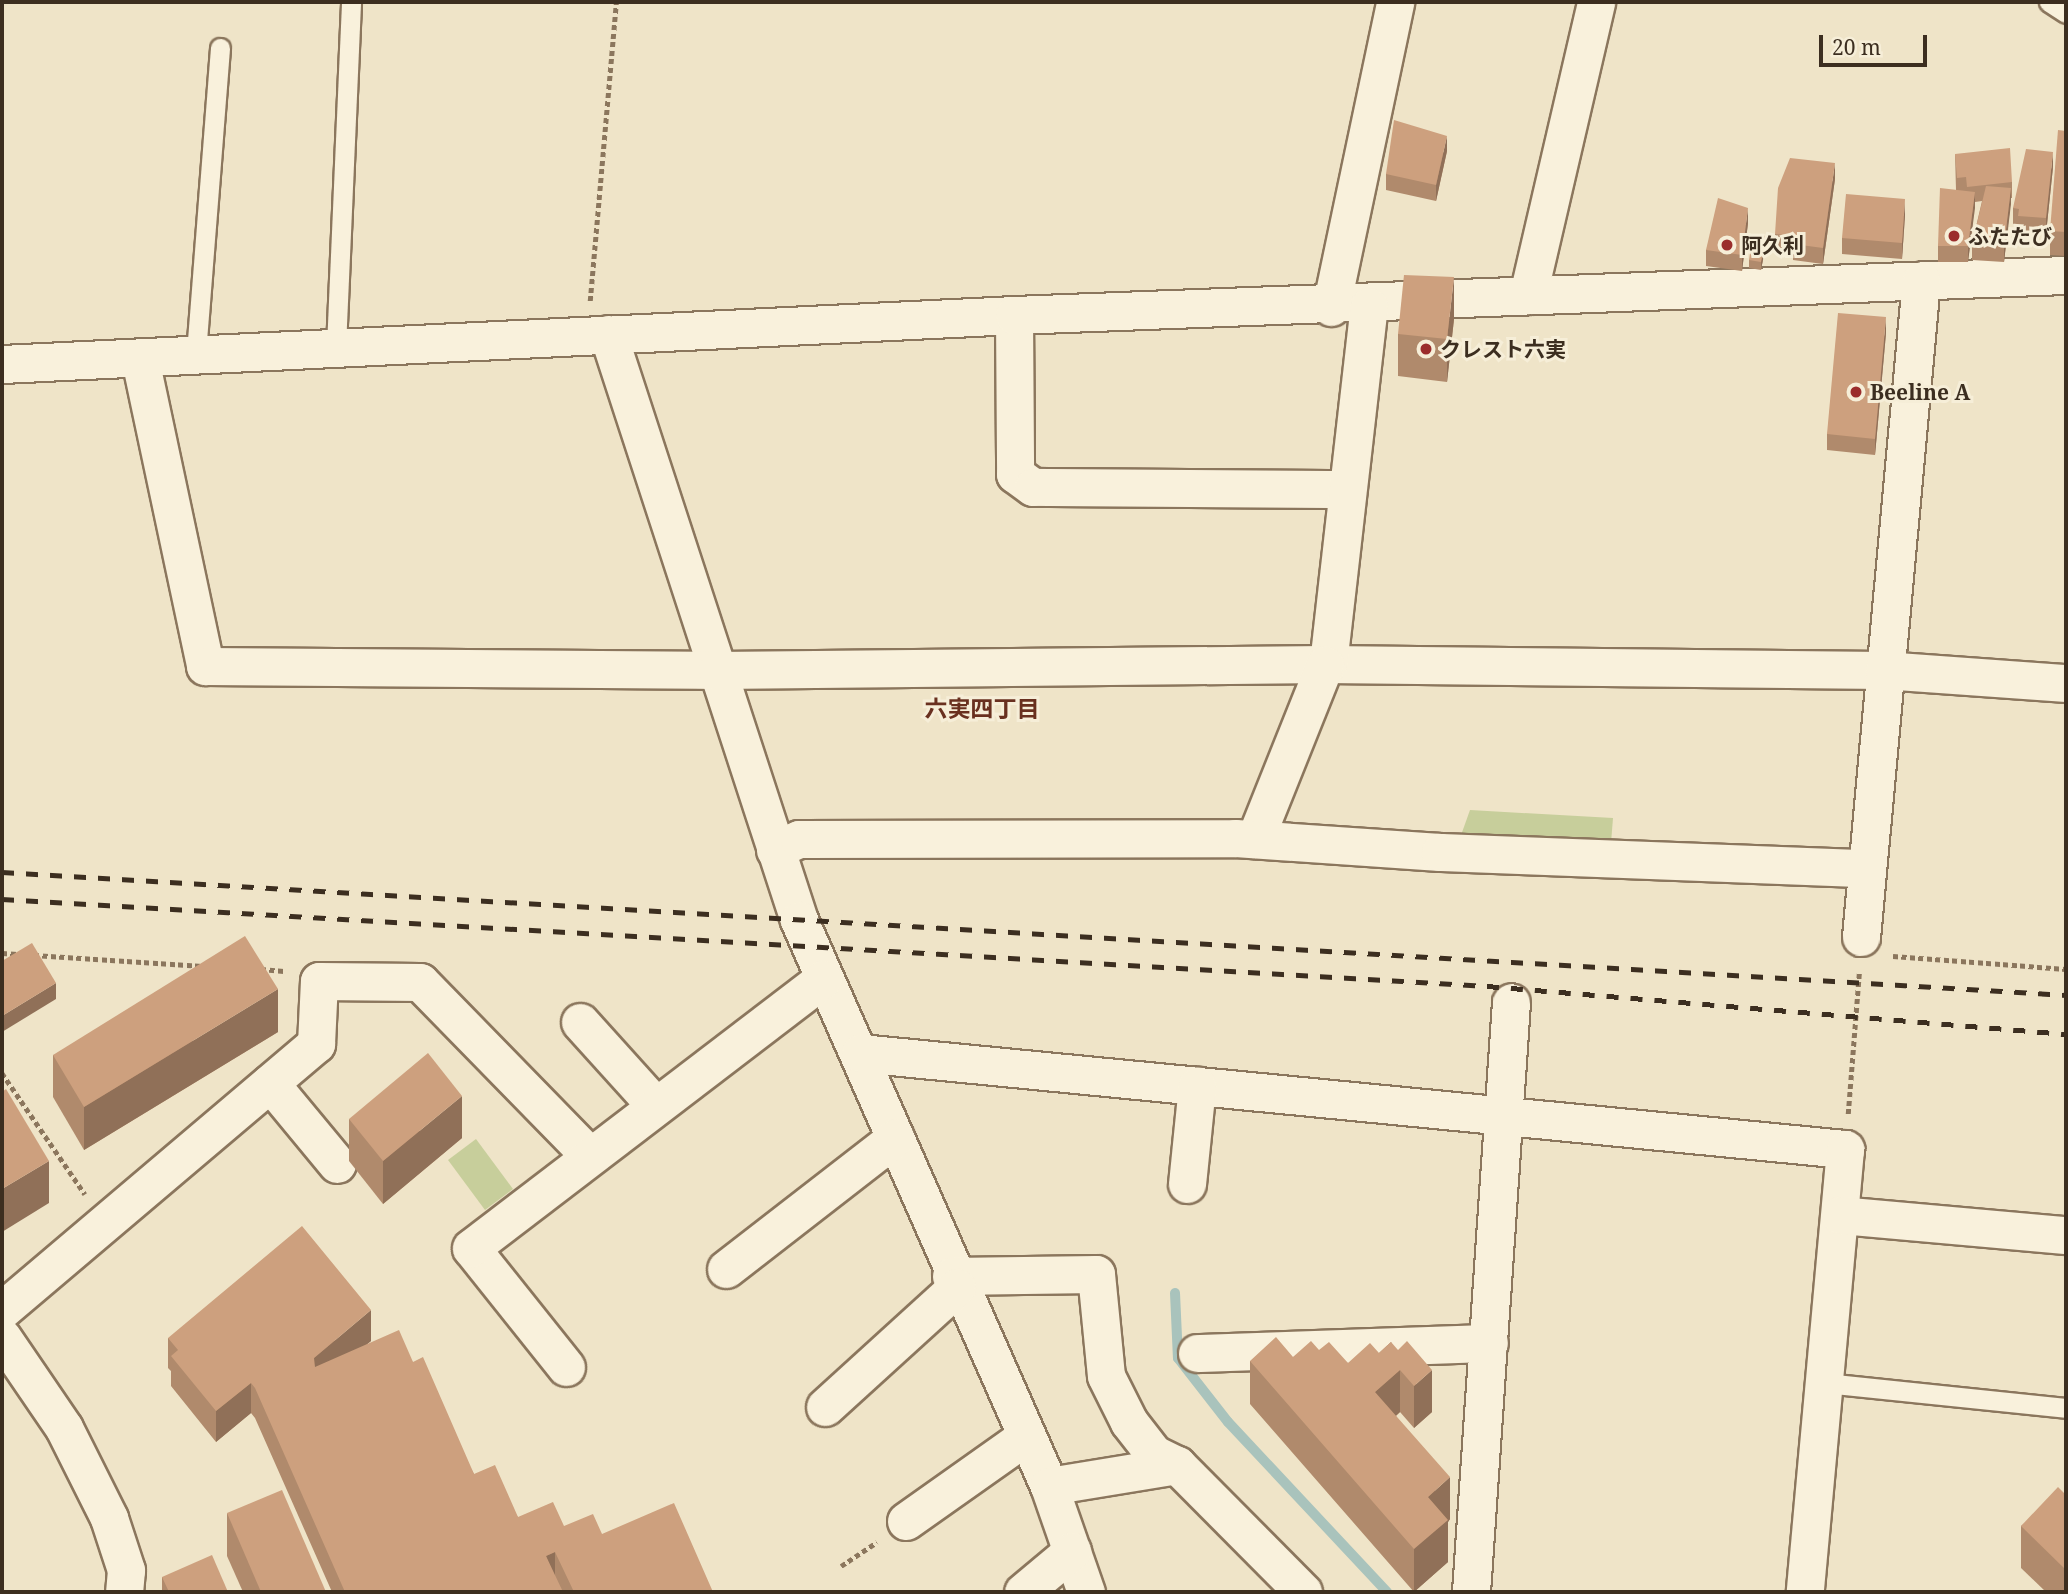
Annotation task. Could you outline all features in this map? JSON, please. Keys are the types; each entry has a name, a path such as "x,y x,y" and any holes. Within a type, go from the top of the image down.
{"street":[{"path":"1331,307 1395,2"},
{"path":"1528,295 1596,2"},
{"path":"2,364 1014,315 1369,306 1528,295 2066,275"},
{"path":"1872,946 1866,868 1921,281"},
{"path":"1255,839 1327,664 1345,489 1369,306"},
{"path":"1014,315 1015,474 1033,487 1345,489"},
{"path":"597,335 717,670 775,850 823,979 860,1053 954,1282 1049,1486 1086,1592"},
{"path":"140,359 205,666 717,670 1327,664 1884,670 2066,683"},
{"path":"775,850 799,839 1255,839 1866,868"},
{"path":"566,1367 471,1248 589,1155 823,979"},
{"path":"2,1310 103,1221 316,1044 318,981 420,982 589,1155"},
{"path":"1471,1592 1511,1002"},
{"path":"580,1022 656,1106"},
{"path":"860,1053 1504,1119 1845,1149 1805,1592"},
{"path":"270,1083 337,1164"},
{"path":"1187,1184 1197,1086"},
{"path":"726,1269 895,1138"},
{"path":"1840,1215 2066,1235"},
{"path":"825,1407 954,1282 1096,1274 1106,1376 1154,1454 1177,1465 1303,1592"},
{"path":"2,1337 64,1428 108,1518 126,1570 124,1592"},
{"path":"1197,1353 1489,1343"},
{"path":"906,1521 1026,1436"},
{"path":"1049,1486 1177,1465"},
{"path":"1023,1592 1072,1551"}],"lane":[{"path":"336,347 351,2"},
{"path":"2049,2 2066,13"},
{"path":"196,353 220,48"},
{"path":"1825,1382 2066,1408"}],"path":[{"path":"597,335 616,2"},
{"path":"1845,1149 1872,946 2066,969"},
{"path":"2,953 210,966"},
{"path":"251,969 307,972 318,981"},
{"path":"2,1073 103,1221"},
{"path":"841,1566 906,1521"}],"green space":[{"path":"1470,810 1613,818 1611,843 1460,838"},
{"path":"476,1139 513,1189 485,1210 448,1160"}],"building":[{"path":"1394,120 1447,136 1436,185 1386,174"},
{"path":"2058,130 2066,131 2066,232 2050,231"},
{"path":"2010,148 2012,182 1967,187 1966,177 1957,178 1955,154"},
{"path":"2026,149 2053,152 2046,218 2018,216 2019,209 2013,208"},
{"path":"1790,158 1835,163 1823,248 1793,244 1794,236 1775,234 1778,188"},
{"path":"1986,186 2011,188 2004,246 1972,244"},
{"path":"1940,188 1975,192 1968,246 1938,246"},
{"path":"1846,194 1905,199 1902,243 1842,238"},
{"path":"1718,198 1748,208 1742,255 1706,250"},
{"path":"1753,234 1766,236 1761,262 1749,260"},
{"path":"1404,275 1454,277 1447,339 1398,334"},
{"name":"Beeline A","path":"1838,313 1886,317 1875,439 1827,434"},
{"path":"245,936 278,989 84,1107 53,1055"},
{"path":"32,943 56,983 2,1016 2,961"},
{"path":"428,1053 462,1096 383,1161 349,1119"},
{"path":"6,1089 49,1161 2,1189 2,1092"},
{"path":"302,1226 371,1310 314,1358 315,1367 399,1330 413,1362 423,1357 474,1474 495,1465 518,1517 553,1502 564,1526 593,1514 602,1534 674,1503 713,1592 574,1592 555,1552 546,1556 563,1592 345,1592 255,1388 251,1383 216,1411 171,1356 178,1350 168,1338"},
{"path":"1276,1337 1293,1357 1311,1341 1319,1350 1329,1342 1348,1363 1370,1343 1379,1353 1391,1342 1398,1350 1407,1341 1432,1370 1414,1386 1400,1370 1375,1392 1450,1477 1428,1497 1448,1520 1414,1549 1250,1361"},
{"path":"2058,1487 2066,1495 2066,1570 2021,1526"},
{"path":"282,1490 326,1592 261,1592 227,1513"},
{"path":"212,1555 228,1592 169,1592 162,1577"}],"waterway":[{"path":"1175,1293 1178,1358 1228,1422 1387,1592"}],"railway":[{"path":"2,872 2066,995"},
{"path":"2,899 1487,986 2066,1034"}],"place":[{"name":"ふたたび","path":"1954,236"},
{"name":"阿久利","path":"1727,245"},
{"name":"クレスト六実","path":"1426,349"},
{"name":"Beeline A","path":"1856,392"}],"district":[{"name":"六実四丁目","path":"982,708"}]}
